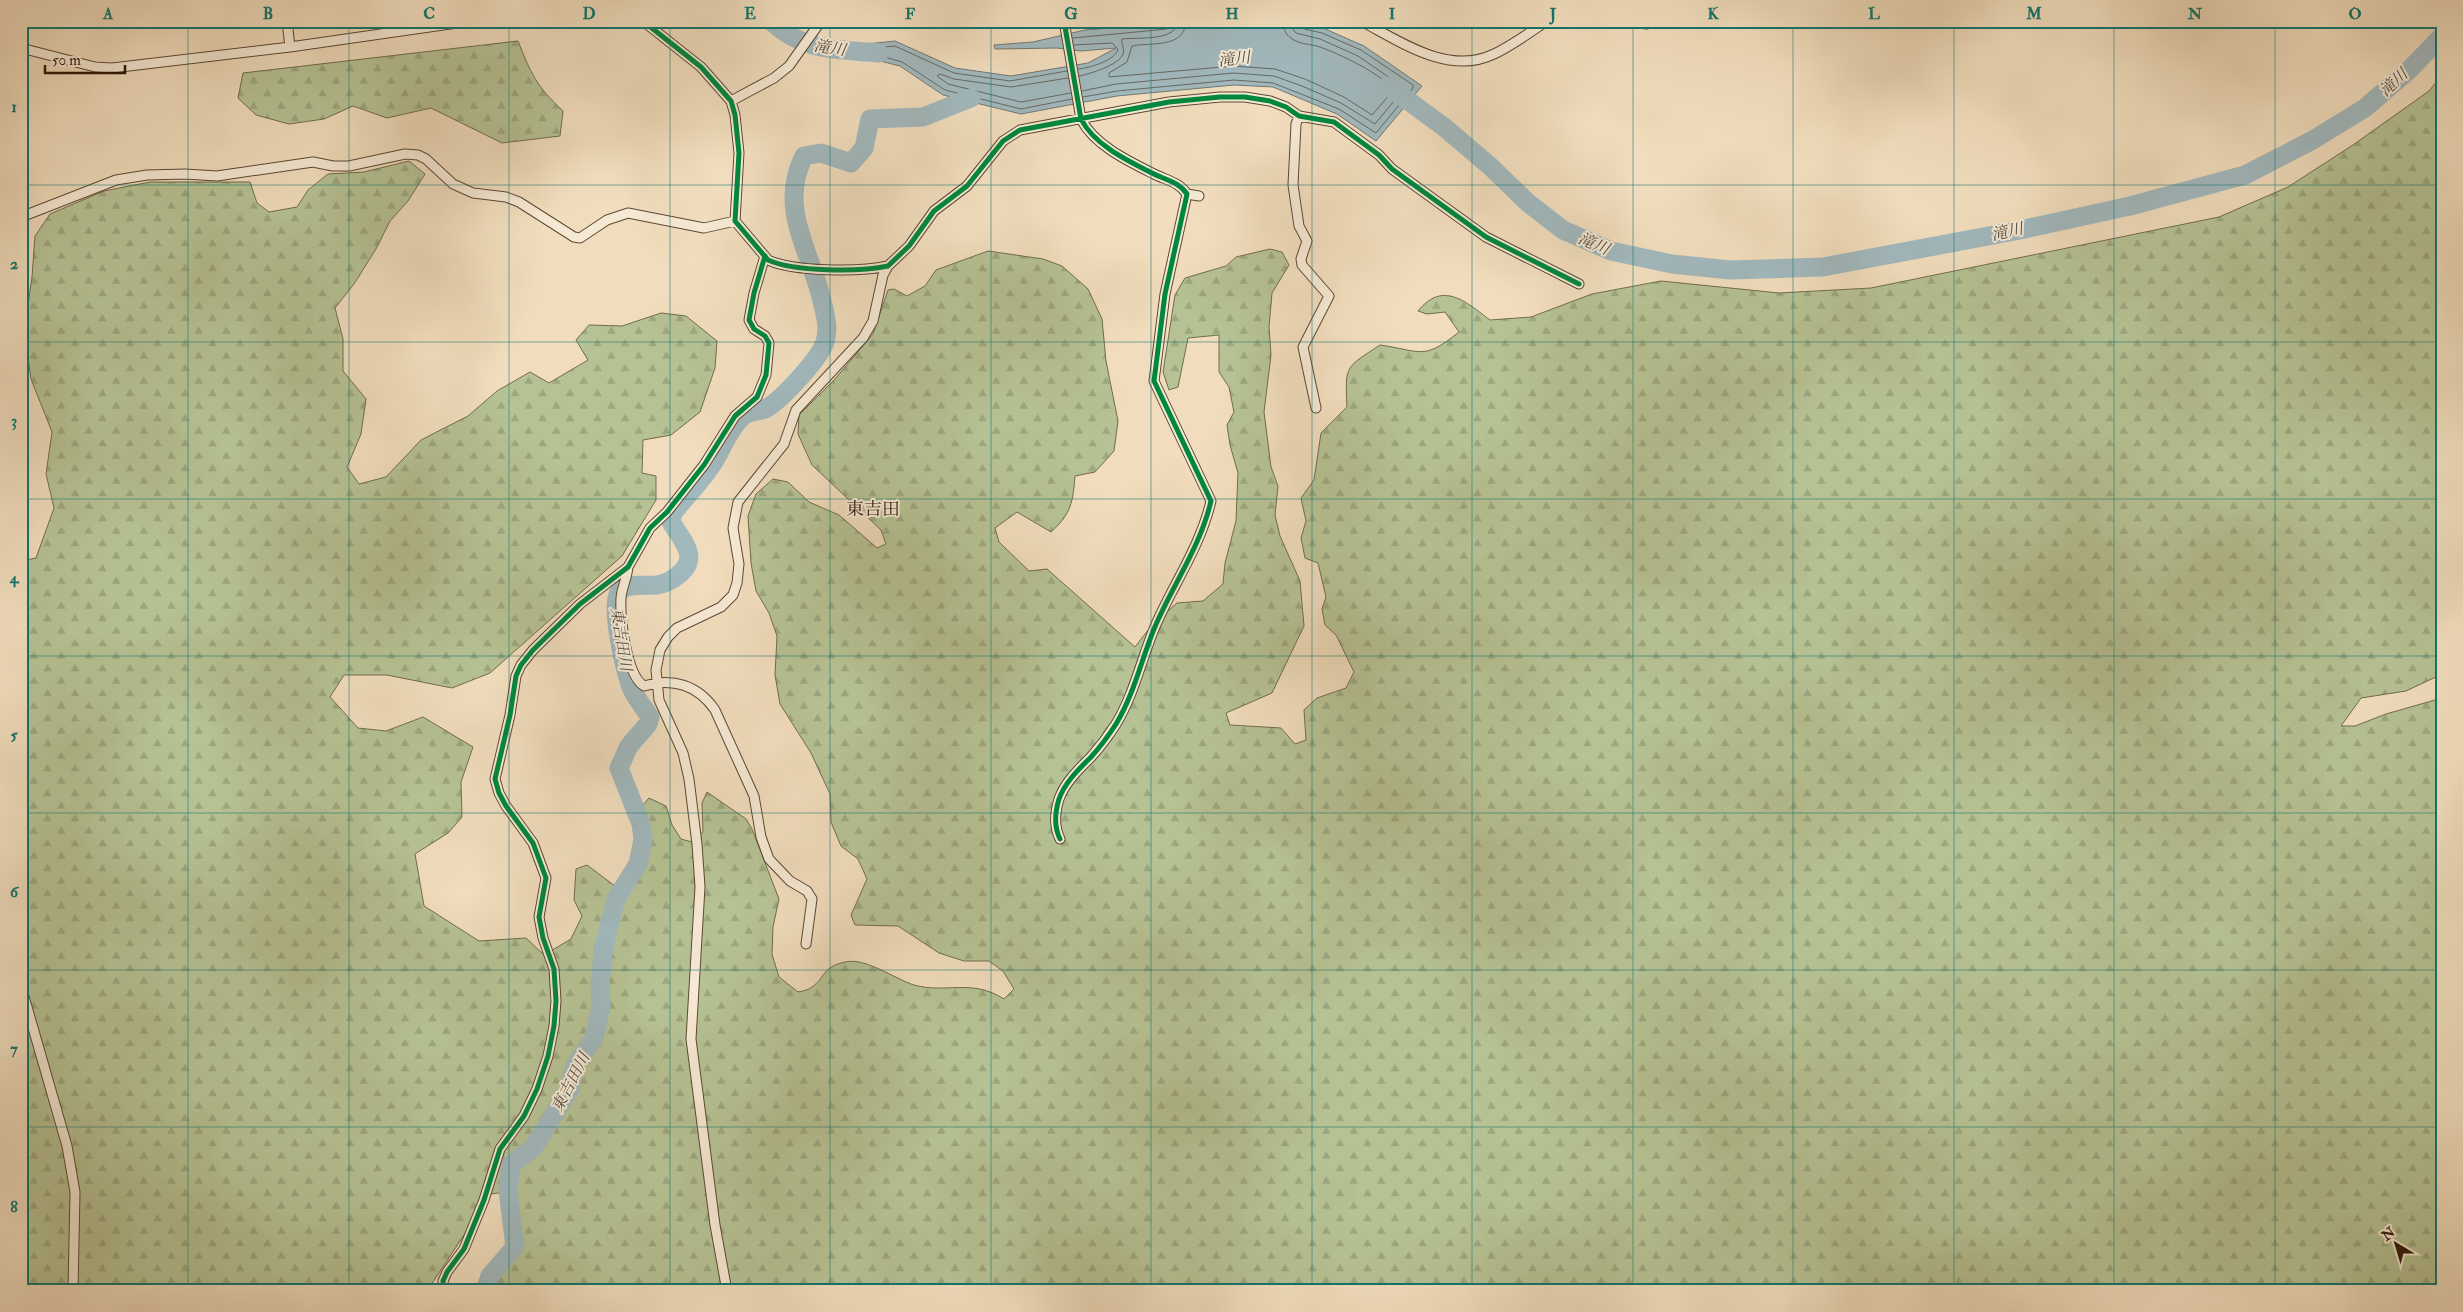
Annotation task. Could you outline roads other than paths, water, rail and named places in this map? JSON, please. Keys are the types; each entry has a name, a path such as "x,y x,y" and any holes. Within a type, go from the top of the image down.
{"street":[{"path":"287,21 290,47"},
{"path":"21,48 96,67 112,68 290,47 471,21"},
{"path":"643,21 701,67 730,101 735,116 739,153 735,221 765,256 775,263 808,269 888,266"},
{"path":"730,101 760,87 789,66 821,21"},
{"path":"1361,21 1415,49 1443,60 1469,61 1493,54 1547,21"},
{"path":"1622,21 1647,24 1659,21"},
{"path":"1060,839 1056,831 1059,798 1074,773 1092,756 1125,708 1154,629 1189,563 1211,502 1154,381 1164,294 1187,194 1182,186 1154,174 1102,144 1087,132 1081,119 1064,23"},
{"path":"727,1291 715,1225 691,1040 700,887 698,844 690,779 683,753 659,700 656,681 660,650 668,637 677,628 721,607 733,595 737,583 739,564 733,528 738,502 784,444 796,410 862,338 873,321 883,275 888,266 909,246 934,211 966,186 1003,140 1020,130 1169,102 1220,97 1245,97 1270,101 1299,116 1334,122 1379,154 1392,169 1486,237 1579,284"},
{"path":"1299,116 1296,124 1293,184 1298,226 1307,241 1301,258 1302,265 1328,292 1329,296 1303,347 1316,408"},
{"path":"21,217 116,180 147,175 186,174 217,176 313,162 333,166 349,166 405,154 418,155 426,159 454,184 473,193 519,202 574,237 580,238 607,220 628,213 704,228 735,221"},
{"path":"1187,194 1199,196"},
{"path":"765,256 754,293 749,320 754,330 765,336 769,343 766,374 758,397 735,416 704,465 667,512 650,528 628,567 623,586 621,618 633,673 639,683 644,686 656,681 677,682 708,701 715,710 754,796 761,838 770,859 790,881 807,891 812,900 806,944"},
{"path":"444,1291 447,1272 464,1249 484,1200 500,1149 524,1116 537,1089 548,1056 554,1026 556,1001 554,969 543,938 540,916 546,878 533,843 506,806 499,793 495,779 510,715 516,676 521,665 533,650 580,604 628,567"},
{"path":"21,986 67,1146 75,1192 74,1291"}],"water":[{"path":"1196,21 1288,21 1323,28 1364,46 1422,86 1376,141 1337,114 1273,87 1234,85 1117,96 1021,114 943,95 900,66 880,61 853,59 857,45 895,41 955,68 1011,76 1088,63 1116,48 1081,51 1057,48 995,49 994,45 1033,42 1085,30"}],"waterway":[{"name":"滝川","path":"771,21 783,31 808,44 835,49 879,53"},
{"name":"滝川","path":"1388,86 1444,127 1491,167 1527,202 1563,230 1611,251 1672,264 1730,270 1823,267 2020,230 2130,206 2245,175 2311,141 2365,108 2410,69 2442,36"},
{"name":"東吉田川","path":"485,1291 490,1276 515,1247 508,1190 511,1165 533,1148 570,1089 574,1068 594,1038 601,1007 600,982 604,946 616,899 638,864 643,839 641,824 619,768 629,746 648,724 650,717 631,688 621,650 616,606 618,595 622,589 630,586 662,584 675,578 684,569 688,563 688,550 671,522 673,513 711,467 738,420 748,413 765,409 790,389 816,358 825,342 827,328 824,310 795,213 794,195 797,176 804,156 821,153 851,163 864,148 870,119 923,117 971,98"}],"district":[{"name":"東吉田","path":"873,509"}]}
